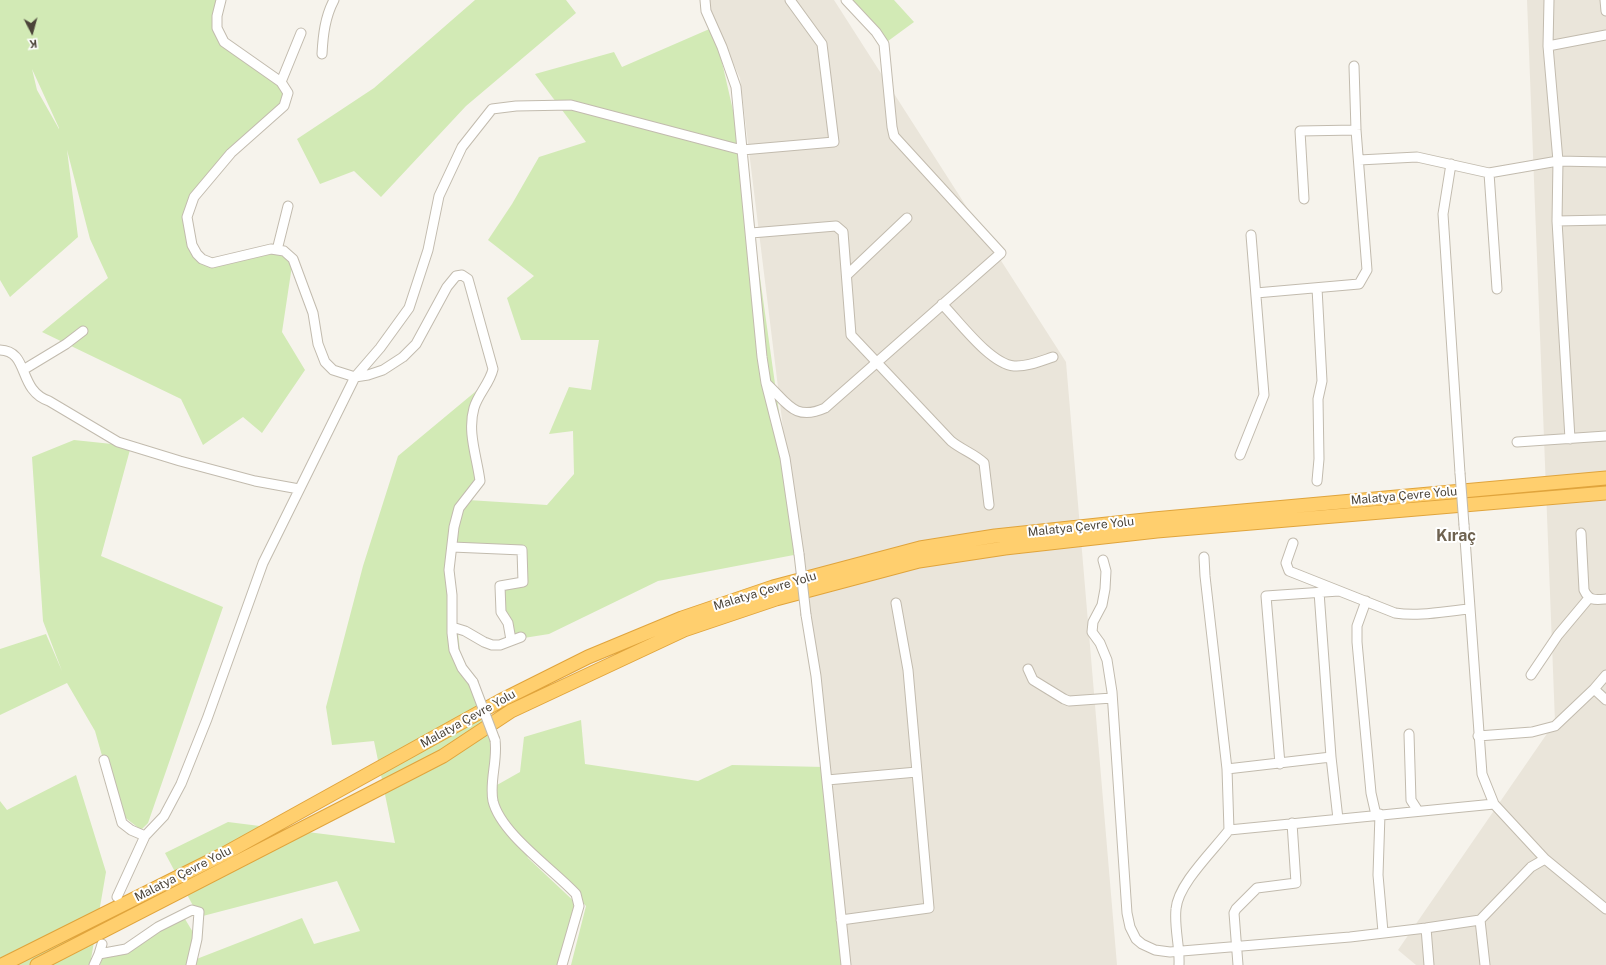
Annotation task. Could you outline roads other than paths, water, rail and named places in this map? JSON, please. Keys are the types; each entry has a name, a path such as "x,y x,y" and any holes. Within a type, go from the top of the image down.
{"highway":[{"name":"Malatya Çevre Yolu","path":"2,965 224,854 500,701 588,657 682,618 773,587 920,548 995,536 1154,519 1606,478"},
{"name":"Malatya Çevre Yolu","path":"37,965 443,756 511,711 684,630 776,599 919,561 1005,548 1157,531 1606,493"}],"street":[{"path":"221,0 217,16 217,28 224,42 281,82 288,93 284,106 231,153 194,197 187,217 192,245 197,254 212,263 271,249 284,251 293,260 313,313 318,344 325,362 333,370 355,377 368,375 383,370 403,357 416,344 447,287 456,276 462,275 468,279 493,369 492,375 478,396 473,410 472,426 474,455 480,481 459,508 454,527 449,570 452,595 454,650 462,668 473,682 495,740 497,750 492,788 493,802 499,815 510,830 576,894 578,906 562,965"},
{"path":"322,54 323,32 329,10 334,0"},
{"path":"705,0 706,11 722,47 736,87 766,382 785,458 806,615 816,676 846,965"},
{"path":"117,897 145,836 164,816 181,784 207,719 263,563 299,489 355,377 380,348 409,308 428,250 440,196 462,147 492,109 516,106 571,105 742,150 834,142 822,44 790,0"},
{"path":"766,382 796,412 807,414 825,408 1001,253 894,136 884,44 876,32 846,0"},
{"path":"1549,0 1548,46 1558,161 1557,221 1570,439"},
{"path":"1605,0 1606,11"},
{"path":"281,82 301,33"},
{"path":"1548,46 1606,35"},
{"path":"1256,293 1359,284 1367,270 1356,130 1354,66"},
{"path":"1304,199 1300,131 1356,130"},
{"path":"1359,160 1417,157 1489,173 1558,161 1606,162"},
{"path":"1451,164 1443,214 1478,736 1482,774 1494,804 1545,859 1606,908"},
{"path":"1489,173 1497,289"},
{"path":"277,250 288,206"},
{"path":"847,275 908,218"},
{"path":"1557,221 1606,220"},
{"path":"751,233 836,226 843,232 851,335 951,441 961,450 976,456 984,463 989,505"},
{"path":"1240,455 1264,395 1251,235"},
{"path":"1317,288 1322,381 1318,399 1319,459 1317,481"},
{"path":"942,304 990,354 1000,362 1014,366 1039,362 1053,357"},
{"path":"23,370 66,344 83,331"},
{"path":"0,350 6,350 17,357 29,385 40,398 49,401 118,442 180,461 255,480 299,489"},
{"path":"1517,442 1606,436"},
{"path":"1581,533 1584,590 1589,598 1593,600 1606,600"},
{"path":"1293,543 1286,563 1289,571 1339,591 1404,614 1470,609"},
{"path":"452,547 522,550 523,582 500,586 501,612 508,623 511,640"},
{"path":"1179,965 1180,951 1176,908 1179,897 1189,878 1228,830 1227,769 1204,576 1204,556"},
{"path":"1103,560 1106,571 1105,589 1102,605 1093,622 1092,632 1100,643 1107,660 1112,698 1125,890 1130,927 1136,938 1142,944 1155,950 1180,951 1237,947 1350,937 1480,920 1531,867 1545,859"},
{"path":"1280,764 1266,596 1339,591"},
{"path":"1319,592 1331,757 1338,819"},
{"path":"1530,675 1558,635 1589,598"},
{"path":"1366,601 1357,626 1357,642 1371,793 1378,815 1378,875 1383,932"},
{"path":"841,920 929,908 907,663 896,603"},
{"path":"452,627 465,631 484,642 492,644 500,645 521,637"},
{"path":"1028,668 1033,680 1064,699 1112,698"},
{"path":"1478,736 1532,732 1555,726 1594,690 1606,676"},
{"path":"1594,690 1606,700"},
{"path":"1410,734 1411,800 1418,811"},
{"path":"1227,769 1331,757"},
{"path":"104,760 122,822 131,830 145,836"},
{"path":"826,780 917,772"},
{"path":"1228,830 1494,804"},
{"path":"1238,965 1234,913 1252,892 1262,887 1296,884 1292,823"},
{"path":"94,965 101,949 126,949 158,927 192,910 199,912 197,939 191,965"},
{"path":"1480,920 1485,965"},
{"path":"1426,928 1429,965"}],"district":[{"name":"Kıraç","path":"1456,536"}]}
